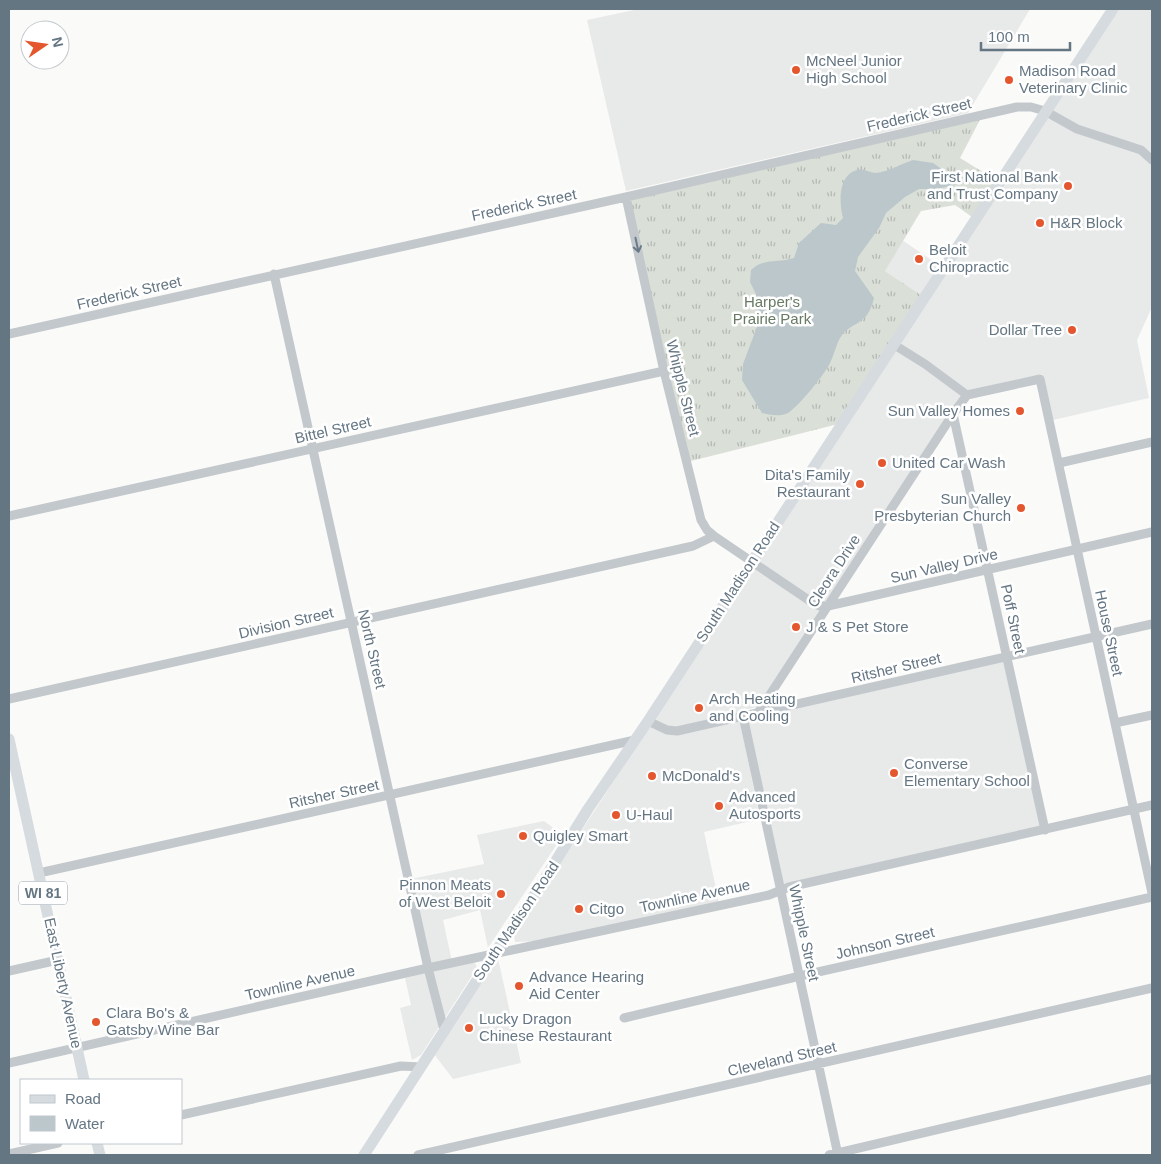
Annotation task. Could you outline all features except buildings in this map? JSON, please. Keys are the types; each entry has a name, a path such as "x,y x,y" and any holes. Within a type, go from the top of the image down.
{"main road":[{"name":"South Madison Road","path":"364,1155 444,1030 527,907 588,809 648,721 1112,9"},
{"name":"East Liberty Avenue","path":"9,739 84,1079"}],"street":[{"name":"Frederick Street","path":"9,334 626,197 1006,109 1026,106 1045,111 1077,129 1141,150 1152,160"},
{"name":"Whipple Street","path":"626,197 664,371 701,520 707,530 714,536 752,561"},
{"name":"North Street","path":"274,274 428,968 444,1030"},
{"path":"894,344 967,395"},
{"name":"Bittel Street","path":"9,516 664,371"},
{"name":"House Street","path":"967,395 1040,379 1152,893"},
{"name":"Cleora Drive","path":"758,713 967,395"},
{"name":"Poff Street","path":"953,414 1044,830"},
{"path":"1059,463 1152,442"},
{"name":"Sun Valley Drive","path":"828,606 1152,532"},
{"name":"Division Street","path":"9,699 693,546 714,536"},
{"path":"752,561 813,603 820,606 828,606"},
{"name":"Ritsher Street","path":"648,721 666,730 677,731 1152,624"},
{"path":"1115,723 1152,715"},
{"name":"Whipple Street","path":"743,716 819,1065 834,1155"},
{"name":"Ritsher Street","path":"39,873 635,740"},
{"name":"Townline Avenue","path":"9,1063 428,968 769,895 789,886 1152,805"},
{"name":"Johnson Street","path":"624,1018 800,976 1152,897"},
{"path":"9,971 58,960"},
{"name":"Cleveland Street","path":"418,1155 1152,988"},
{"path":"182,1115 395,1067 407,1065 421,1067"},
{"path":"834,1155 1152,1079"},
{"path":"9,1154 54,1144"}],"shaded area":[{"name":"McNeel Junior High School","path":"639,9 1030,9 968,113 626,191 587,20"},
{"path":"1119,9 1152,9 1152,307 1137,340 1149,398 1053,420 1042,374 973,390 959,399 757,707 738,712 760,819 704,832 719,903 540,941 515,942 514,935 924,297 885,271 902,240 943,268 1036,134"},
{"name":"Converse Elementary School","path":"1007,657 1045,830 780,890 743,716"},
{"path":"544,821 563,835 488,948 480,910 443,920 453,966 472,962 475,963 477,968 421,1055 412,1060 400,1008 411,1005 405,978 433,971 411,879 484,864 477,835"},
{"path":"498,958 521,1063 453,1079 434,1054"}],"green space":[{"name":"Harper's Prairie Park","path":"983,114 960,158 999,182 975,219 955,205 921,211 885,271 924,297 842,423 687,462 626,197"}],"water":[{"path":"913,160 933,163 957,180 955,185 936,189 919,189 905,197 886,213 879,228 858,257 855,271 874,298 871,308 863,319 844,332 827,368 811,390 792,410 782,415 762,413 742,380 743,364 757,327 756,294 750,282 751,270 766,262 794,258 799,243 821,223 836,225 843,218 841,190 843,183 851,173 857,170 874,173 881,172"}],"place":[{"name":"McNeel Junior High School","path":"796,70"},
{"name":"Madison Road Veterinary Clinic","path":"1009,80"},
{"name":"First National Bank and Trust Company","path":"1068,186"},
{"name":"H&R Block","path":"1040,223"},
{"name":"Beloit Chiropractic","path":"919,259"},
{"name":"Dollar Tree","path":"1072,330"},
{"name":"Sun Valley Homes","path":"1020,411"},
{"name":"United Car Wash","path":"882,463"},
{"name":"Dita's Family Restaurant","path":"860,484"},
{"name":"Sun Valley Presbyterian Church","path":"1021,508"},
{"name":"J & S Pet Store","path":"796,627"},
{"name":"Arch Heating and Cooling","path":"699,708"},
{"name":"Converse Elementary School","path":"894,773"},
{"name":"McDonald's","path":"652,776"},
{"name":"Advanced Autosports","path":"719,806"},
{"name":"U-Haul","path":"616,815"},
{"name":"Quigley Smart","path":"523,836"},
{"name":"Pinnon Meats of West Beloit","path":"501,894"},
{"name":"Citgo","path":"579,909"},
{"name":"Advance Hearing Aid Center","path":"519,986"},
{"name":"Clara Bo's & Gatsby Wine Bar","path":"96,1022"},
{"name":"Lucky Dragon Chinese Restaurant","path":"469,1028"}]}
